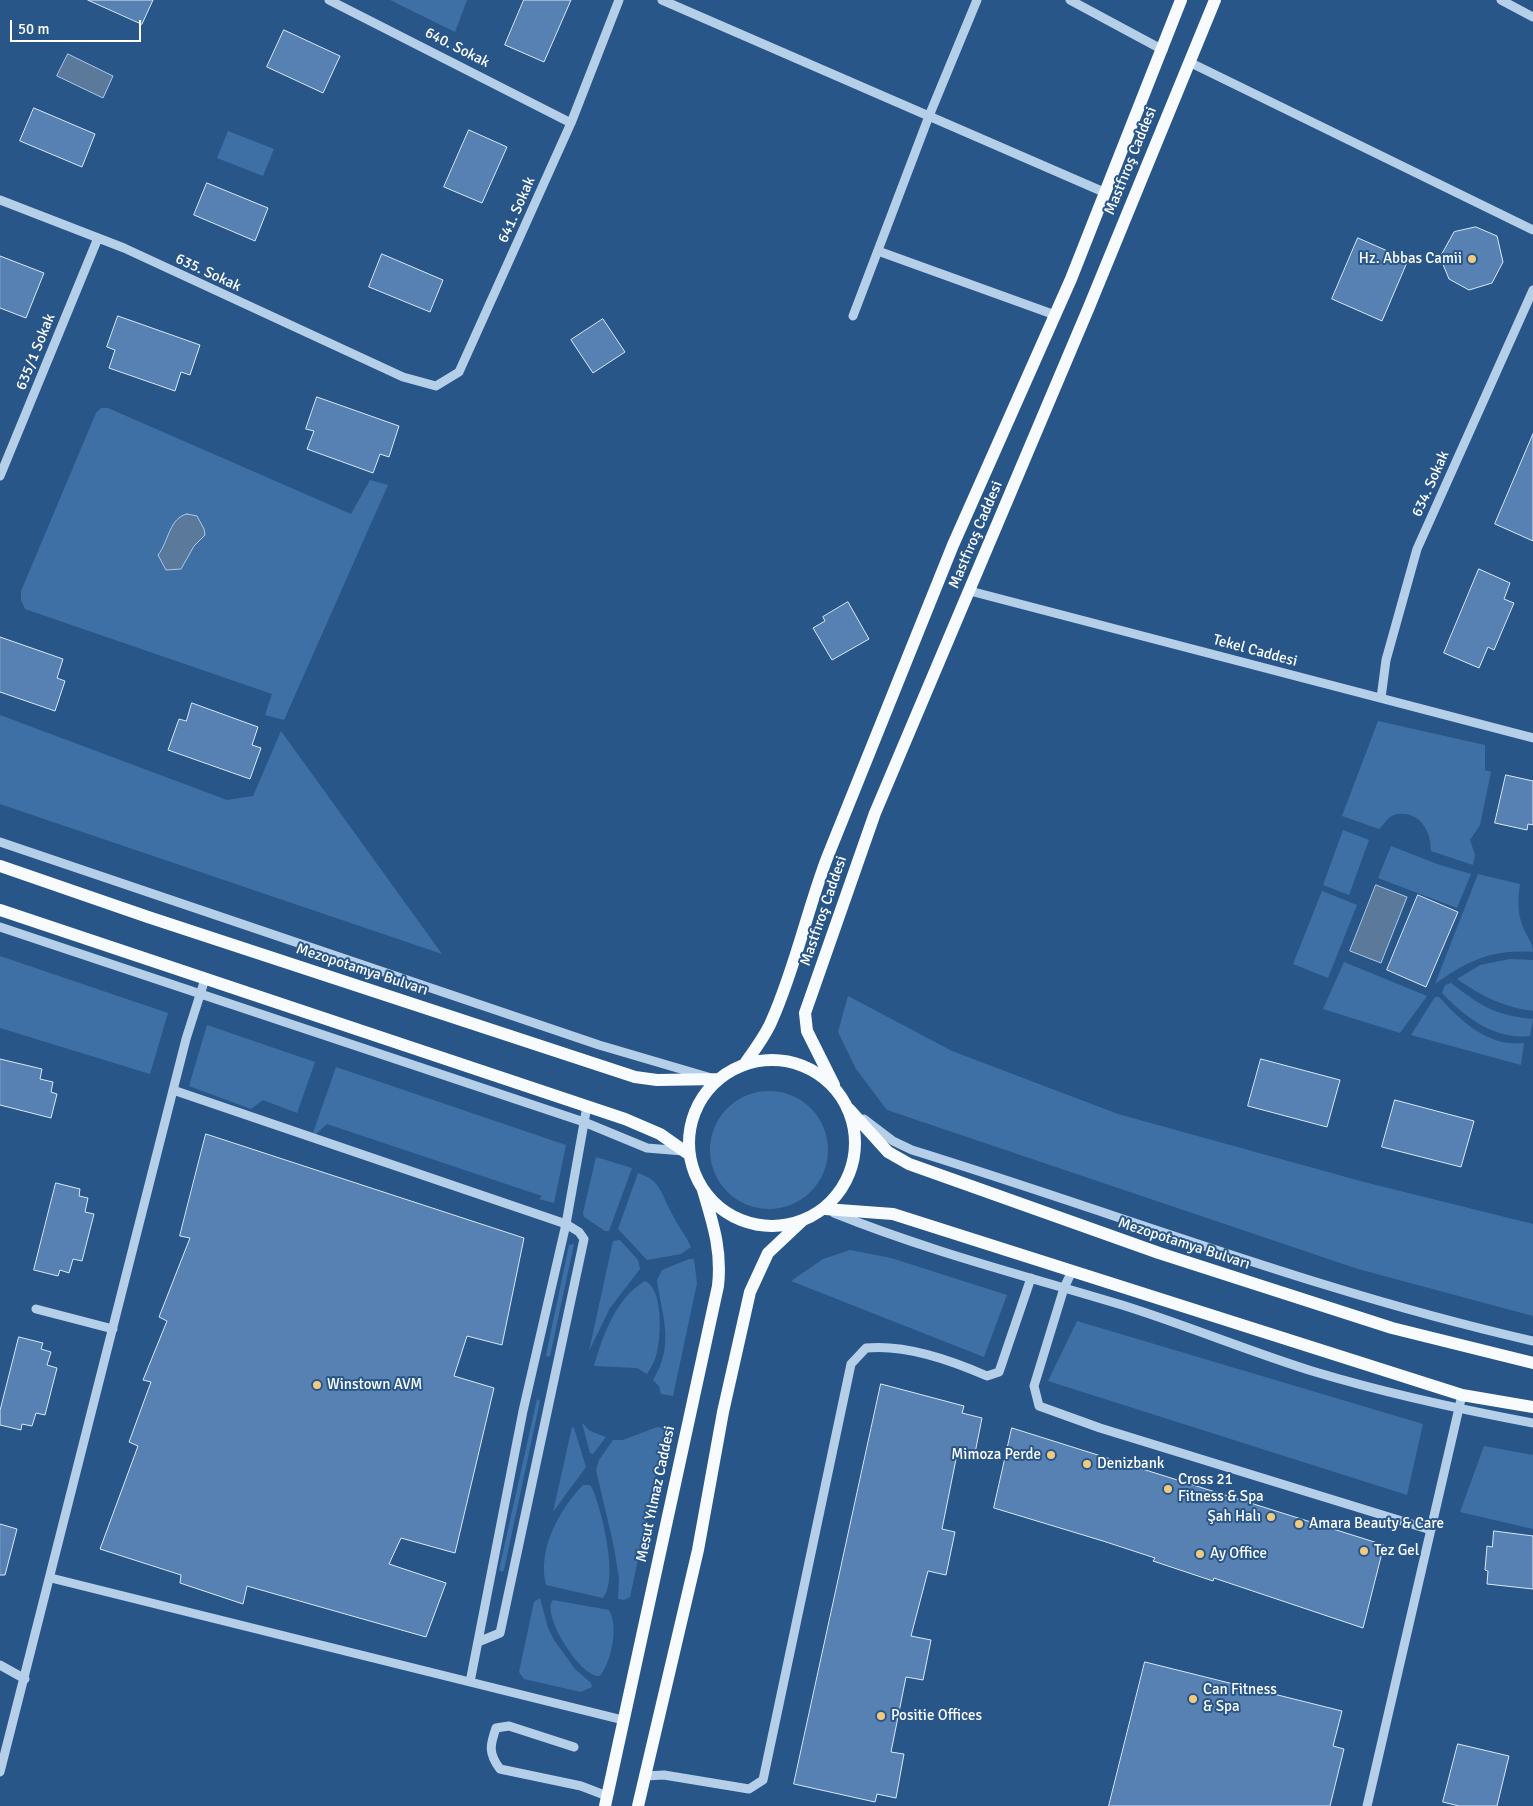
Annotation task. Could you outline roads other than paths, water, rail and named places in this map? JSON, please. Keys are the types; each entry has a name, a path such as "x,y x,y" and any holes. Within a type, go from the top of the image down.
{"main road":[{"name":"Mastfıroş Caddesi","path":"746,1062 772,1022 827,858 953,545 1055,315 1106,193 1182,0"},
{"name":"Mastfıroş Caddesi","path":"834,1086 807,1031 806,1013 875,813 970,591 1215,0"},
{"name":"Mezopotamya Bulvarı","path":"0,866 148,917 635,1077 657,1080 716,1079"},
{"path":"0,910 587,1106 660,1134 688,1153"},
{"path":"638,1806 698,1550 723,1412 750,1292 768,1253 801,1222 825,1209 843,1188 854,1163 856,1136 849,1109 834,1086 816,1070 794,1061 770,1058 746,1062 716,1079 706,1091 694,1113 688,1138 688,1153 691,1164 703,1190 722,1210 746,1223 774,1227 801,1222"},
{"name":"Mezopotamya Bulvarı","path":"849,1109 888,1152 909,1164 1158,1253 1373,1322 1476,1350 1533,1363"},
{"name":"Mesut Yılmaz Caddesi","path":"606,1801 718,1286 720,1265 718,1240 703,1190"},
{"path":"825,1209 893,1214 1462,1395 1533,1408"}],"street":[{"name":"640. Sokak","path":"329,0 571,123"},
{"name":"641. Sokak","path":"403,377 436,386 459,372 571,123 620,0"},
{"path":"662,0 1106,193"},
{"path":"853,316 929,116 977,0"},
{"path":"1070,0 1163,50"},
{"path":"1501,0 1533,17"},
{"path":"1189,62 1533,230"},
{"name":"635. Sokak","path":"0,200 98,238 403,377"},
{"name":"635/1 Sokak","path":"0,476 98,238"},
{"path":"878,251 1055,315"},
{"name":"634. Sokak","path":"1381,698 1386,660 1417,550 1533,290"},
{"name":"Tekel Caddesi","path":"970,591 1533,738"},
{"path":"0,842 599,1045 716,1079"},
{"path":"0,928 584,1122 648,1148 688,1153"},
{"path":"0,1772 51,1578 173,1090 205,979"},
{"path":"173,1090 566,1224 579,1232 584,1239 545,1430 500,1632 478,1642"},
{"path":"470,1682 523,1411 566,1224 587,1106"},
{"path":"849,1109 893,1141 912,1150 1388,1305 1533,1341"},
{"path":"825,1209 863,1224 1124,1306 1311,1370 1414,1399 1533,1423"},
{"path":"1072,1271 1064,1288 1034,1386 1039,1406 1100,1428 1430,1530"},
{"path":"645,1776 664,1775 749,1788 763,1780 851,1364 866,1348 884,1346 957,1363 987,1376 999,1372 1031,1278"},
{"path":"36,1309 114,1329"},
{"path":"1367,1806 1462,1395"},
{"path":"51,1578 623,1720"},
{"path":"0,1665 25,1679"},
{"path":"574,1747 509,1726 496,1728 490,1745 494,1760 500,1769 580,1786 606,1801"}],"place":[{"name":"Hz. Abbas Camii","path":"1472,259"},
{"name":"Winstown AVM","path":"317,1385"},
{"name":"Mimoza Perde","path":"1051,1455"},
{"name":"Denizbank","path":"1087,1464"},
{"name":"Cross 21 Fitness & Spa","path":"1168,1489"},
{"name":"Şah Halı","path":"1271,1517"},
{"name":"Amara Beauty & Care","path":"1299,1524"},
{"name":"Tez Gel","path":"1364,1551"},
{"name":"Ay Office","path":"1200,1554"},
{"name":"Can Fitness & Spa","path":"1193,1699"},
{"name":"Positie Offices","path":"881,1716"}]}
